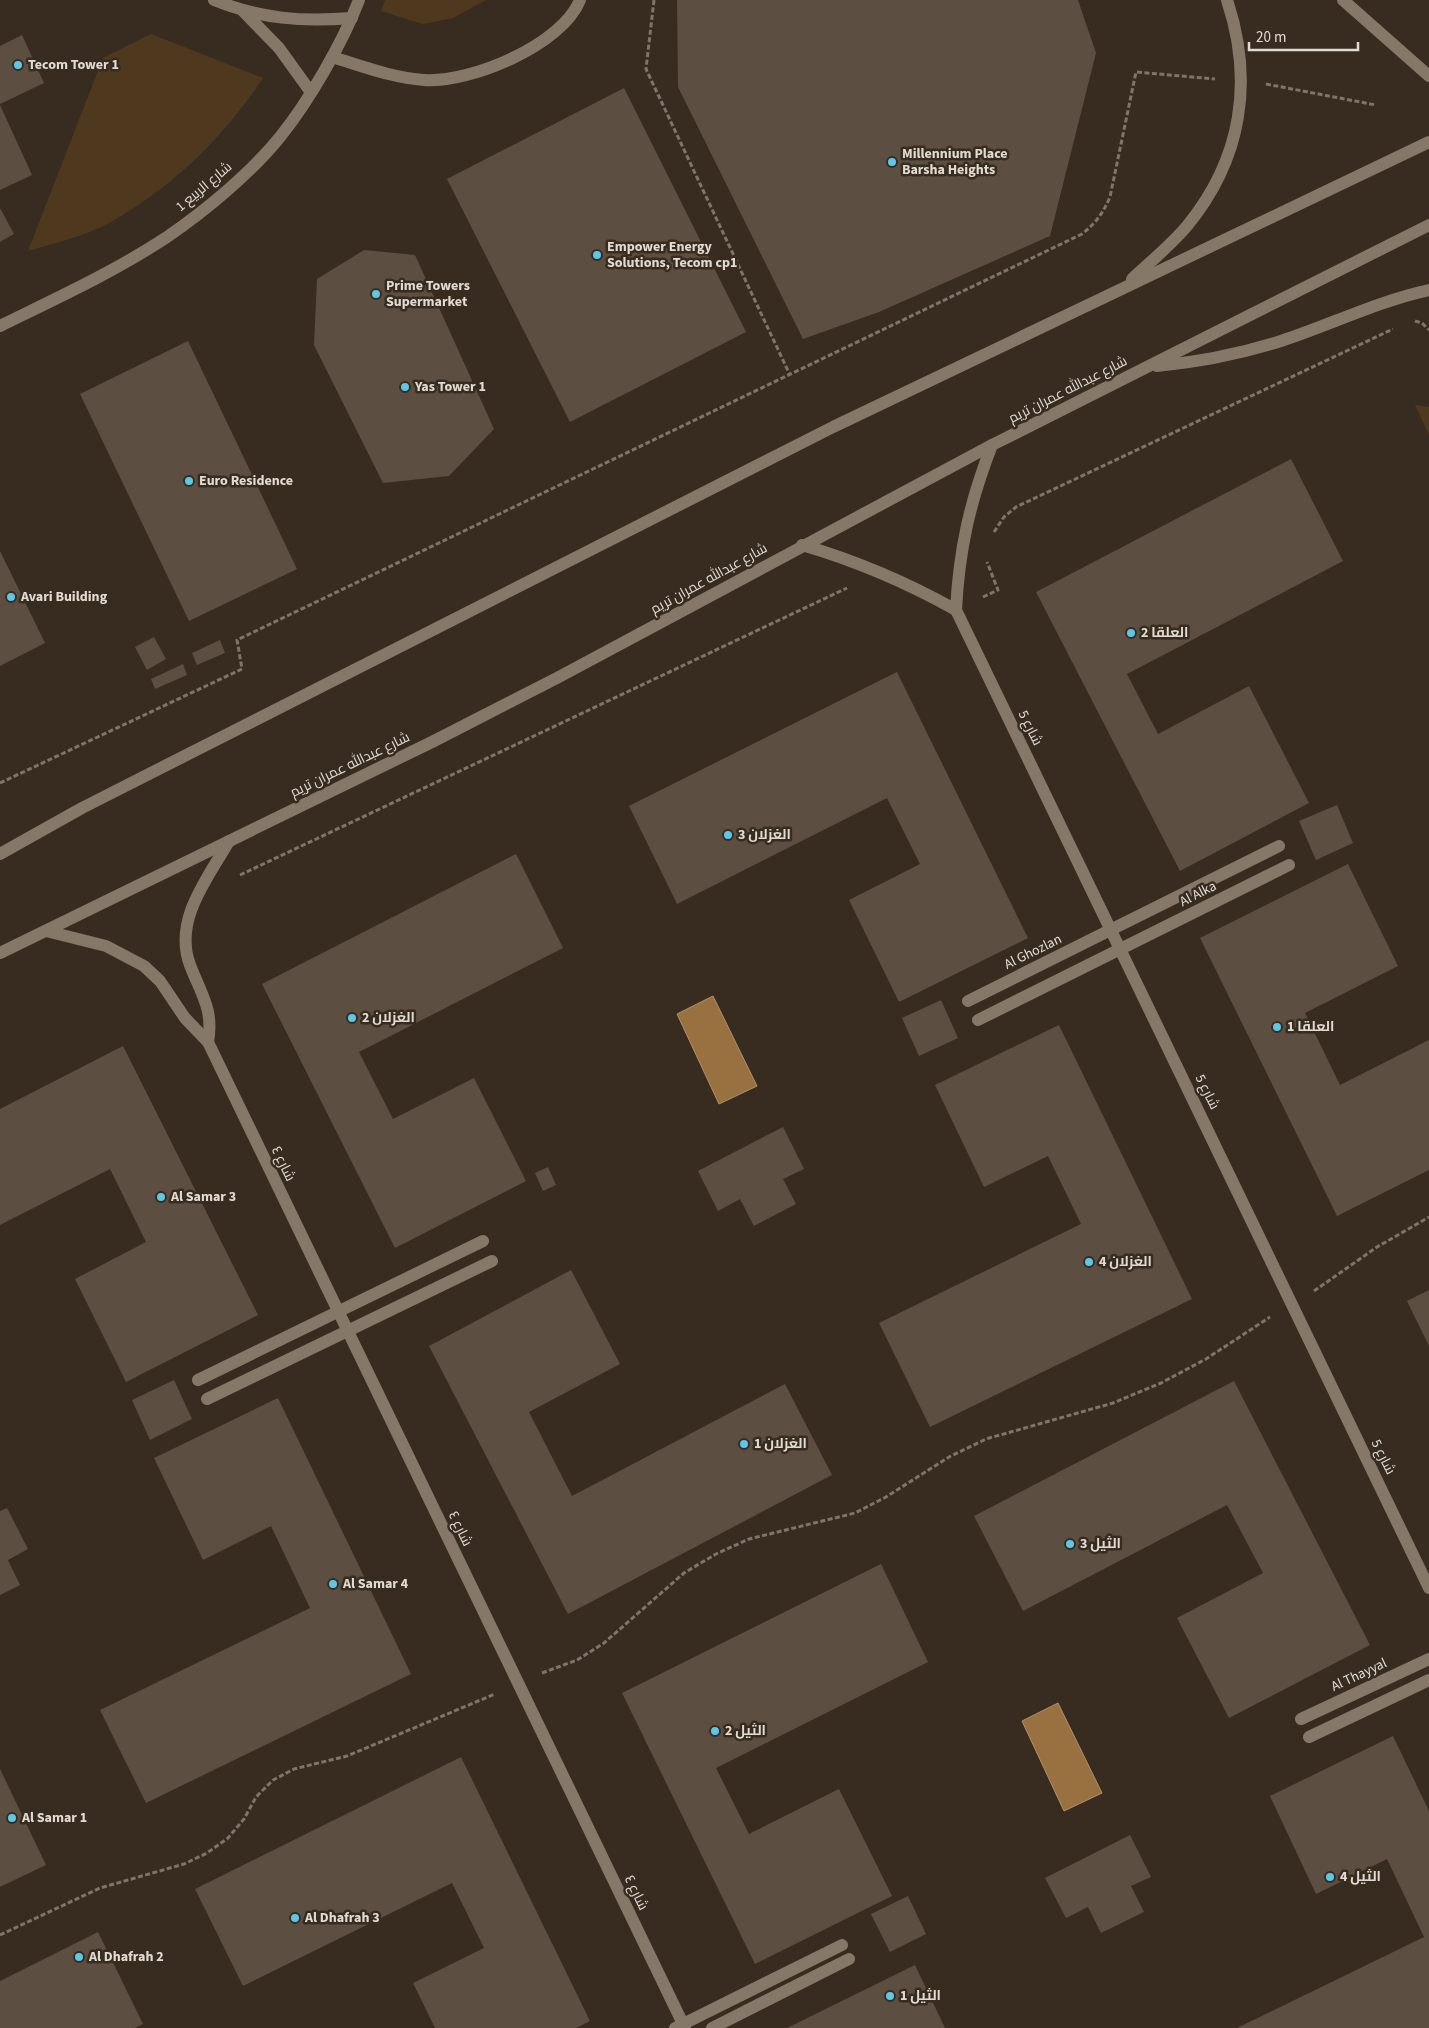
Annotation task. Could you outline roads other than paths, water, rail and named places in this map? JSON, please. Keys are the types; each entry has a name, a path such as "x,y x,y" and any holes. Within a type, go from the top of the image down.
{"main road":[{"path":"214,0 243,12 297,20 352,18"},
{"name":"شارع الربيع 1","path":"0,326 123,264 175,231 210,204 280,137 332,57 360,0"},
{"path":"332,57 404,78 445,80 465,76 530,50 550,37 576,8 580,0"},
{"path":"1124,287 1187,226 1217,181 1236,131 1243,80 1237,31 1227,0"},
{"path":"1343,0 1429,76"},
{"path":"243,12 280,48 310,91"},
{"path":"0,854 82,808 815,436 1415,148 1429,143"},
{"name":"شارع عبدالله عمران تريم","path":"0,953 434,741 557,678 802,545 992,445 1429,225"},
{"path":"1149,366 1216,358 1249,351 1405,295 1429,290"},
{"name":"شارع 5","path":"992,445 976,484 966,526 958,568 956,610 1429,1588"},
{"path":"802,545 842,556 882,571 956,610"},
{"path":"208,1042 211,1026 209,1010 189,964 185,942 188,920 195,899 229,841"},
{"name":"Al Alka","path":"1112,931 1279,846"},
{"name":"Al Alka","path":"1121,950 1289,865"},
{"name":"شارع ٤","path":"46,931 106,946 144,966 160,981 184,1018 208,1042 518,1684 681,2027"},
{"name":"Al Ghozlan","path":"968,1001 1112,931"},
{"path":"978,1020 1121,950"},
{"path":"198,1380 483,1240"},
{"path":"207,1399 492,1260"},
{"name":"Al Thayyal","path":"1301,1719 1429,1659"},
{"path":"1309,1736 1429,1680"},
{"path":"681,2027 842,1944"},
{"path":"712,2028 849,1959"}],"place":[{"name":"Tecom Tower 1","path":"18,65"},
{"name":"Millennium Place Barsha Heights","path":"892,162"},
{"name":"Empower Energy Solutions, Tecom cp1","path":"597,255"},
{"name":"Prime Towers Supermarket","path":"376,294"},
{"name":"Yas Tower 1","path":"405,387"},
{"name":"Euro Residence","path":"189,481"},
{"name":"Avari Building","path":"11,597"},
{"name":"العلقا 2","path":"1131,633"},
{"name":"الغزلان 3","path":"728,835"},
{"name":"الغزلان 2","path":"352,1018"},
{"name":"العلقا 1","path":"1277,1027"},
{"name":"Al Samar 3","path":"161,1197"},
{"name":"الغزلان 4","path":"1089,1262"},
{"name":"الغزلان 1","path":"744,1444"},
{"name":"الثيل 3","path":"1070,1544"},
{"name":"Al Samar 4","path":"333,1584"},
{"name":"الثيل 2","path":"715,1731"},
{"name":"Al Samar 1","path":"12,1818"},
{"name":"الثيل 4","path":"1330,1877"},
{"name":"Al Dhafrah 3","path":"295,1918"},
{"name":"Al Dhafrah 2","path":"79,1957"},
{"name":"الثيل 1","path":"890,1996"}]}
